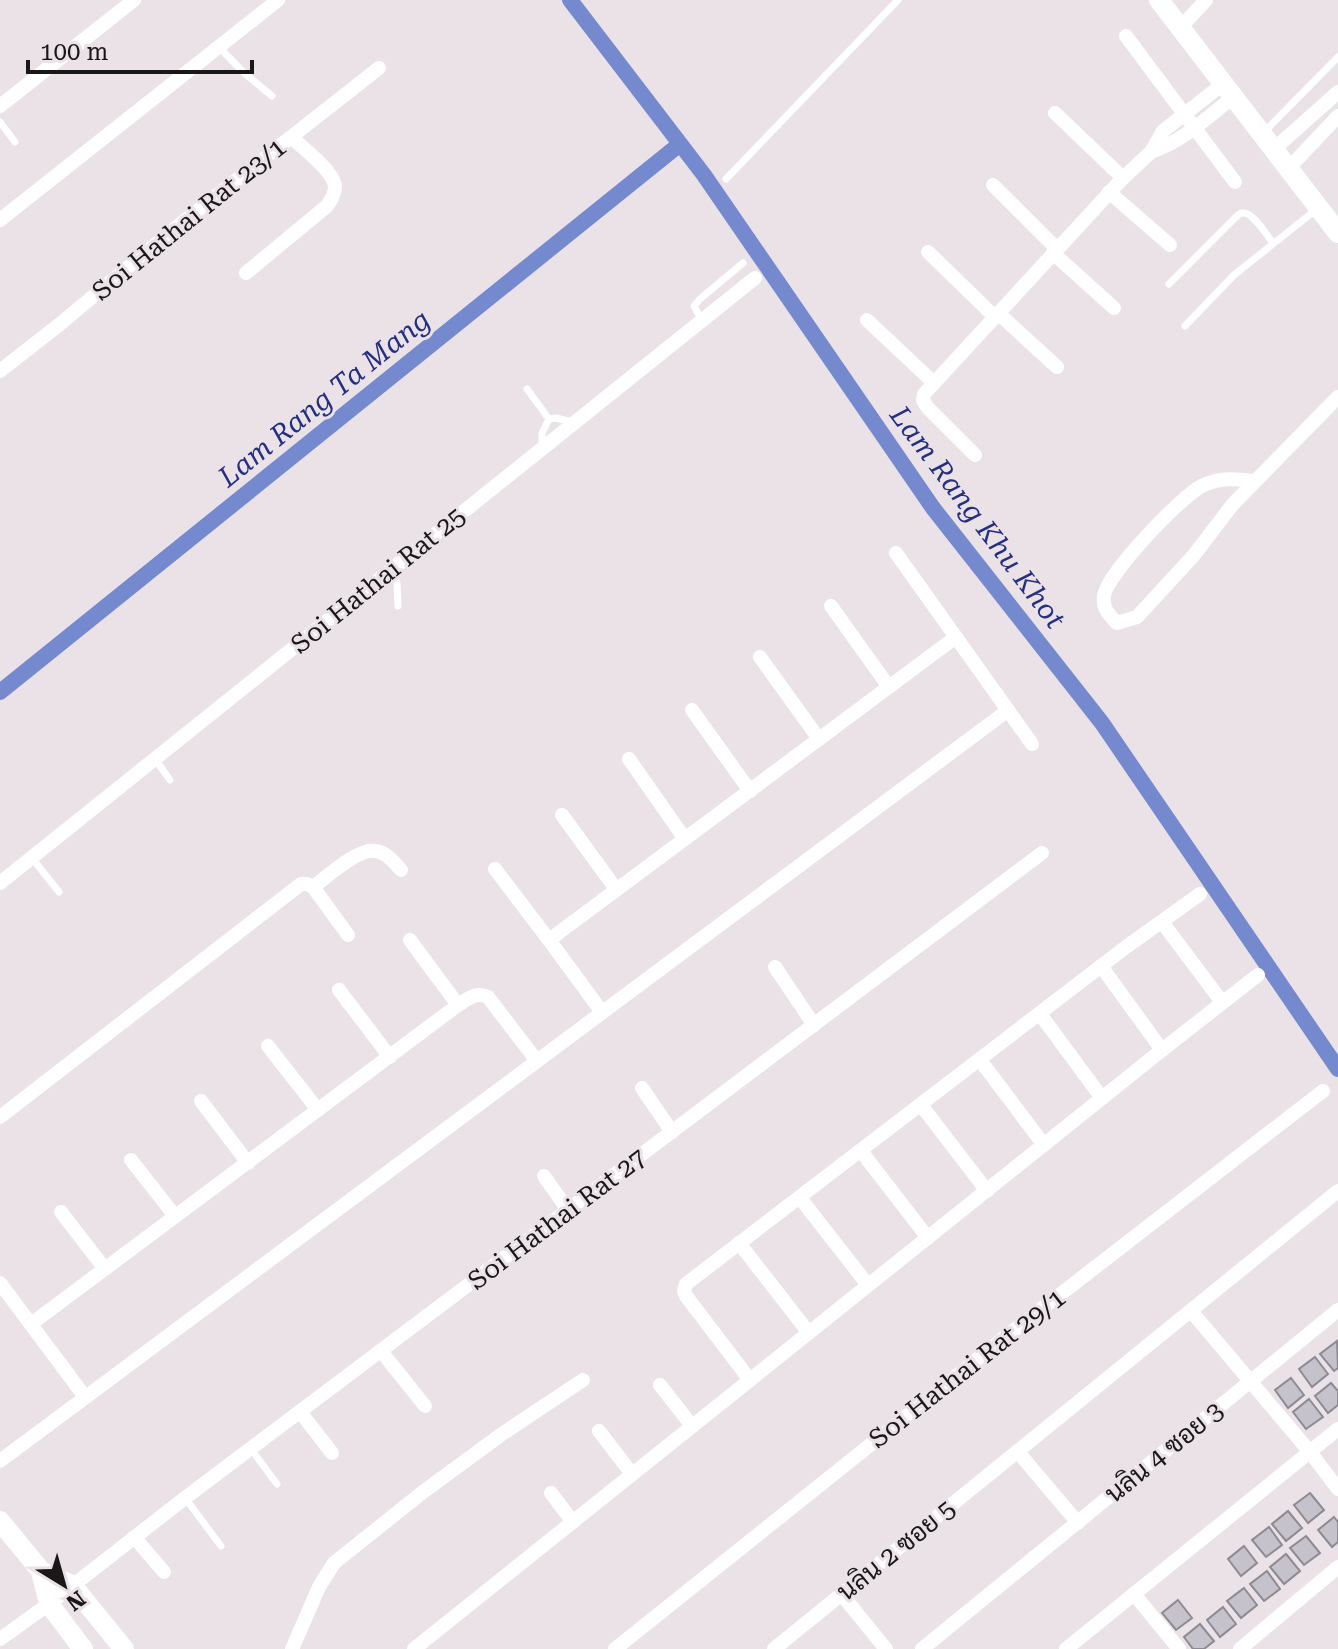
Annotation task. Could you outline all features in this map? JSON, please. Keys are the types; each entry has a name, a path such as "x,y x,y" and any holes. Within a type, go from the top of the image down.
{"main road":[{"path":"1159,0 1338,233"},
{"path":"0,1521 41,1571 49,1604 83,1649"},
{"path":"41,1571 72,1585 124,1649"}],"street":[{"path":"0,106 134,0"},
{"path":"0,220 278,0"},
{"path":"1180,28 1206,0"},
{"path":"1126,36 1235,182"},
{"name":"Soi Hathai Rat 23/1","path":"0,371 379,68"},
{"path":"975,455 927,407 924,394 1109,192 1151,152 1163,131 1228,90"},
{"path":"1151,152 1173,143 1194,129 1228,90"},
{"path":"1267,142 1338,92"},
{"path":"1055,113 1123,178"},
{"path":"1288,169 1337,120"},
{"path":"246,273 327,206 334,194 335,184 331,175 291,137"},
{"path":"993,185 1114,308"},
{"path":"1109,192 1170,245"},
{"path":"928,252 1057,367"},
{"name":"Soi Hathai Rat 25","path":"0,883 755,278"},
{"path":"867,320 934,383"},
{"path":"1254,481 1229,478 1203,485 1147,535 1111,579 1103,596 1106,611 1117,623 1137,617 1194,555 1254,481 1338,397"},
{"path":"896,553 1032,744"},
{"path":"831,606 889,687"},
{"path":"549,940 956,637"},
{"path":"760,657 819,739"},
{"path":"692,710 750,791"},
{"path":"3,1453 85,1397 1007,711"},
{"path":"629,759 685,839"},
{"path":"562,815 616,889"},
{"path":"313,887 360,853 376,850 393,859 401,870"},
{"name":"Soi Hathai Rat 27","path":"0,1637 49,1604 185,1498 1042,853"},
{"path":"495,869 602,1012"},
{"path":"0,1117 301,884 313,887 348,935"},
{"path":"750,1380 684,1291 686,1284 1101,966 1200,894"},
{"path":"1162,922 1222,1002"},
{"path":"410,940 458,1005"},
{"path":"1101,966 1162,1050"},
{"path":"775,967 814,1025"},
{"path":"414,1649 1258,975"},
{"path":"339,990 390,1057"},
{"path":"31,1324 458,1005 478,994 488,997 537,1061"},
{"path":"1040,1014 1102,1098"},
{"path":"268,1046 318,1110"},
{"path":"980,1060 1044,1145"},
{"path":"642,1088 672,1132"},
{"name":"Soi Hathai Rat 29/1","path":"615,1649 1000,1341 1323,1091"},
{"path":"201,1101 248,1163"},
{"path":"921,1105 987,1191"},
{"path":"861,1151 928,1238"},
{"path":"131,1160 175,1216"},
{"path":"544,1176 568,1210"},
{"name":"นลิน 2 ซอย 5","path":"774,1649 1338,1191"},
{"path":"800,1198 868,1285"},
{"path":"61,1212 105,1269"},
{"path":"739,1243 809,1333"},
{"path":"0,1283 85,1397"},
{"name":"นลิน 4 ซอย 3","path":"922,1649 1338,1310"},
{"path":"1191,1311 1338,1489"},
{"path":"381,1351 425,1406"},
{"path":"292,1649 319,1587 334,1563 423,1492 583,1380"},
{"path":"660,1385 692,1426"},
{"path":"301,1413 332,1453"},
{"path":"1066,1649 1338,1429"},
{"path":"599,1431 632,1474"},
{"path":"1018,1452 1078,1523"},
{"path":"551,1493 573,1522"},
{"path":"134,1537 164,1572"},
{"path":"1240,1649 1338,1567"},
{"path":"1134,1594 1179,1649"},
{"path":"842,1595 886,1649"}],"lane":[{"path":"726,179 898,0"},
{"path":"219,47 272,96"},
{"path":"1267,142 1338,57"},
{"path":"0,122 15,142"},
{"path":"1185,326 1234,275 1318,207"},
{"path":"1169,284 1242,213 1254,218 1273,243"},
{"path":"702,321 694,306 743,263"},
{"path":"527,389 549,419"},
{"path":"549,419 574,423"},
{"path":"542,449 542,433 549,419"},
{"path":"391,569 397,583 398,606"},
{"path":"155,759 170,780"},
{"path":"32,858 59,892"},
{"path":"251,1449 277,1484"},
{"path":"185,1498 221,1546"}],"building":[{"path":"1337,1341 1338,1368 1334,1371 1320,1354"},
{"path":"1315,1357 1328,1374 1312,1387 1299,1369"},
{"path":"1291,1378 1304,1395 1288,1408 1275,1390"},
{"path":"1331,1383 1338,1391 1338,1405 1328,1413 1315,1396"},
{"path":"1309,1399 1323,1417 1306,1429 1293,1412"},
{"path":"1310,1493 1324,1510 1308,1523 1294,1505"},
{"path":"1288,1511 1302,1528 1286,1541 1272,1524"},
{"path":"1334,1517 1338,1522 1338,1542 1332,1547 1318,1530"},
{"path":"1269,1527 1282,1545 1266,1557 1252,1540"},
{"path":"1306,1536 1320,1553 1304,1565 1290,1548"},
{"path":"1244,1546 1257,1563 1241,1576 1228,1559"},
{"path":"1286,1554 1300,1571 1284,1584 1270,1567"},
{"path":"1267,1571 1280,1589 1264,1601 1250,1584"},
{"path":"1244,1588 1257,1605 1241,1618 1227,1601"},
{"path":"1178,1600 1192,1618 1176,1630 1162,1613"},
{"path":"1223,1607 1236,1624 1220,1637 1207,1620"},
{"path":"1200,1624 1214,1641 1204,1649 1193,1649 1184,1637"}],"waterway":[{"name":"Lam Rang Khu Khot","path":"570,0 704,175 933,508 1102,723 1338,1069"},
{"name":"Lam Rang Ta Mang","path":"0,692 680,144"}]}
